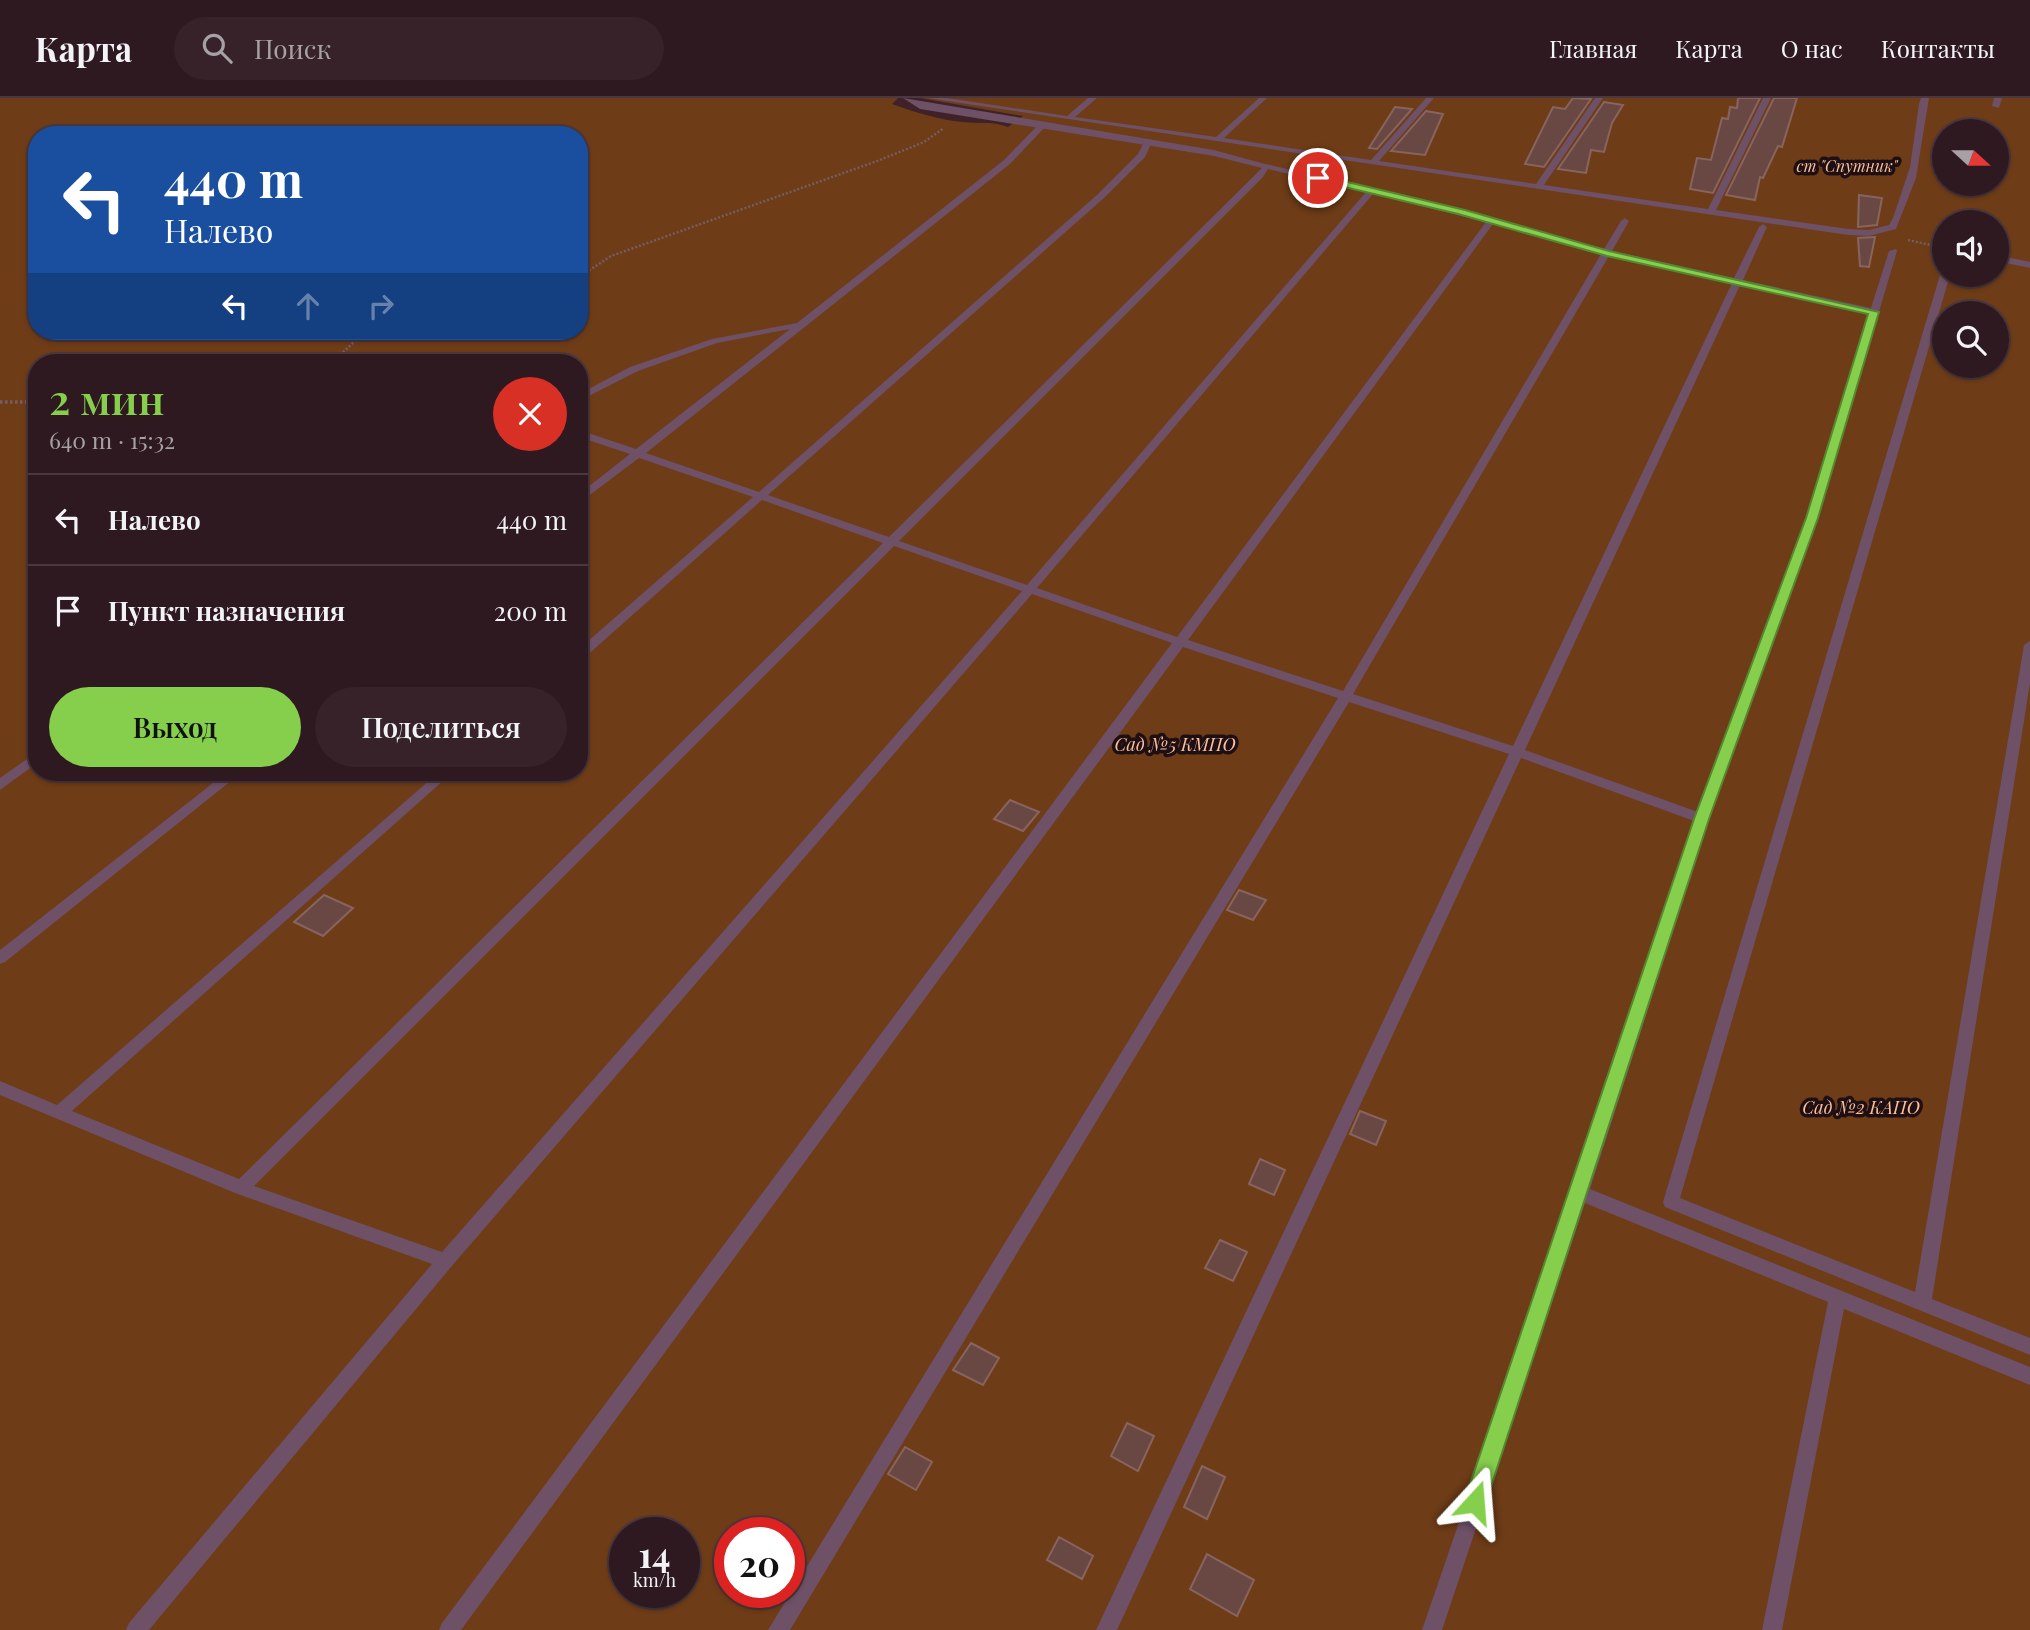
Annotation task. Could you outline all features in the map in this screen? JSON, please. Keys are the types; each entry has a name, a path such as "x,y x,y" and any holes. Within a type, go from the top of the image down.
{"street":[{"path":"908,98 920,106 1214,153 1266,166"}],"lane":[{"path":"931,98 1117,126 1220,138 1373,163 1849,232 1893,227 1918,150 1921,110 1925,98"},
{"path":"1069,117 1093,98"},
{"path":"1220,138 1263,98"},
{"path":"1373,163 1430,98"},
{"path":"1538,187 1599,98"},
{"path":"1710,213 1767,98"},
{"path":"588,492 1007,162 1042,126"},
{"path":"588,648 1101,196 1142,155 1148,142"},
{"path":"241,1188 1260,175 1266,166 1461,212 1607,253 1874,312"},
{"path":"136,1630 445,1261 1030,589 1371,191"},
{"path":"778,1630 1346,696 1625,221"},
{"path":"449,1630 1490,222"},
{"path":"1106,1630 1763,227"},
{"path":"1432,1630 1580,1193 1702,819 1812,518 1893,251"},
{"path":"2009,261 2030,265"},
{"path":"1941,287 1671,1202 2030,1347"},
{"path":"588,393 634,369 704,345 799,324"},
{"path":"588,436 1180,642 1517,752 1702,819"},
{"path":"1922,1305 2030,645"},
{"path":"0,785 28,762"},
{"path":"0,958 224,781"},
{"path":"61,1111 437,781"},
{"path":"0,1088 61,1111 241,1188 445,1261"},
{"path":"1580,1193 2030,1376"},
{"path":"1772,1630 1837,1299"}],"path":[{"path":"588,271 611,256 924,142 965,113"},
{"path":"1885,230 1909,240 1932,245"},
{"path":"342,354 356,340"},
{"path":"0,402 28,402"}],"green space":[{"name":"Сад №5 КМПО","path":"0,98 898,98 892,104 927,115 1008,127 1023,116 920,98 2030,98 2030,1630 0,1630"}],"building":[{"path":"1573,98 1591,99 1544,167 1525,164 1553,107 1565,109"},
{"path":"1738,98 1760,98 1713,193 1690,189 1697,158 1711,160 1722,118 1728,119 1730,107 1737,108"},
{"path":"1774,98 1797,98 1782,147 1778,146 1763,178 1760,177 1755,200 1726,195"},
{"path":"1604,102 1623,105 1612,123 1604,152 1591,150 1586,173 1558,169"},
{"path":"1395,107 1412,109 1377,149 1369,148"},
{"path":"1426,111 1443,114 1425,155 1391,151"},
{"path":"1859,195 1882,198 1877,225 1858,227"},
{"path":"1875,237 1869,267 1860,266 1858,238"},
{"path":"1010,800 1039,812 1023,831 994,819"},
{"path":"1239,890 1266,900 1253,920 1227,910"},
{"path":"324,895 353,908 323,936 294,922"},
{"path":"1360,1111 1386,1121 1376,1145 1350,1134"},
{"path":"1260,1159 1285,1170 1274,1195 1249,1184"},
{"path":"1220,1240 1247,1252 1233,1281 1205,1268"},
{"path":"971,1343 999,1358 983,1385 953,1370"},
{"path":"1127,1423 1154,1436 1138,1471 1111,1456"},
{"path":"905,1447 932,1462 916,1490 888,1474"},
{"path":"1202,1466 1225,1477 1207,1519 1184,1507"},
{"path":"1059,1537 1093,1556 1082,1579 1047,1560"},
{"path":"1207,1554 1254,1580 1237,1616 1190,1589"}],"route":[{"path":"1318,178 1461,212 1607,253 1874,312 1812,518 1702,819 1580,1193 1475,1502"}],"park label":[{"name":"ст \"Спутник\"","path":"1847,166"},
{"name":"Сад №2 КАПО","path":"1861,1108"}]}
